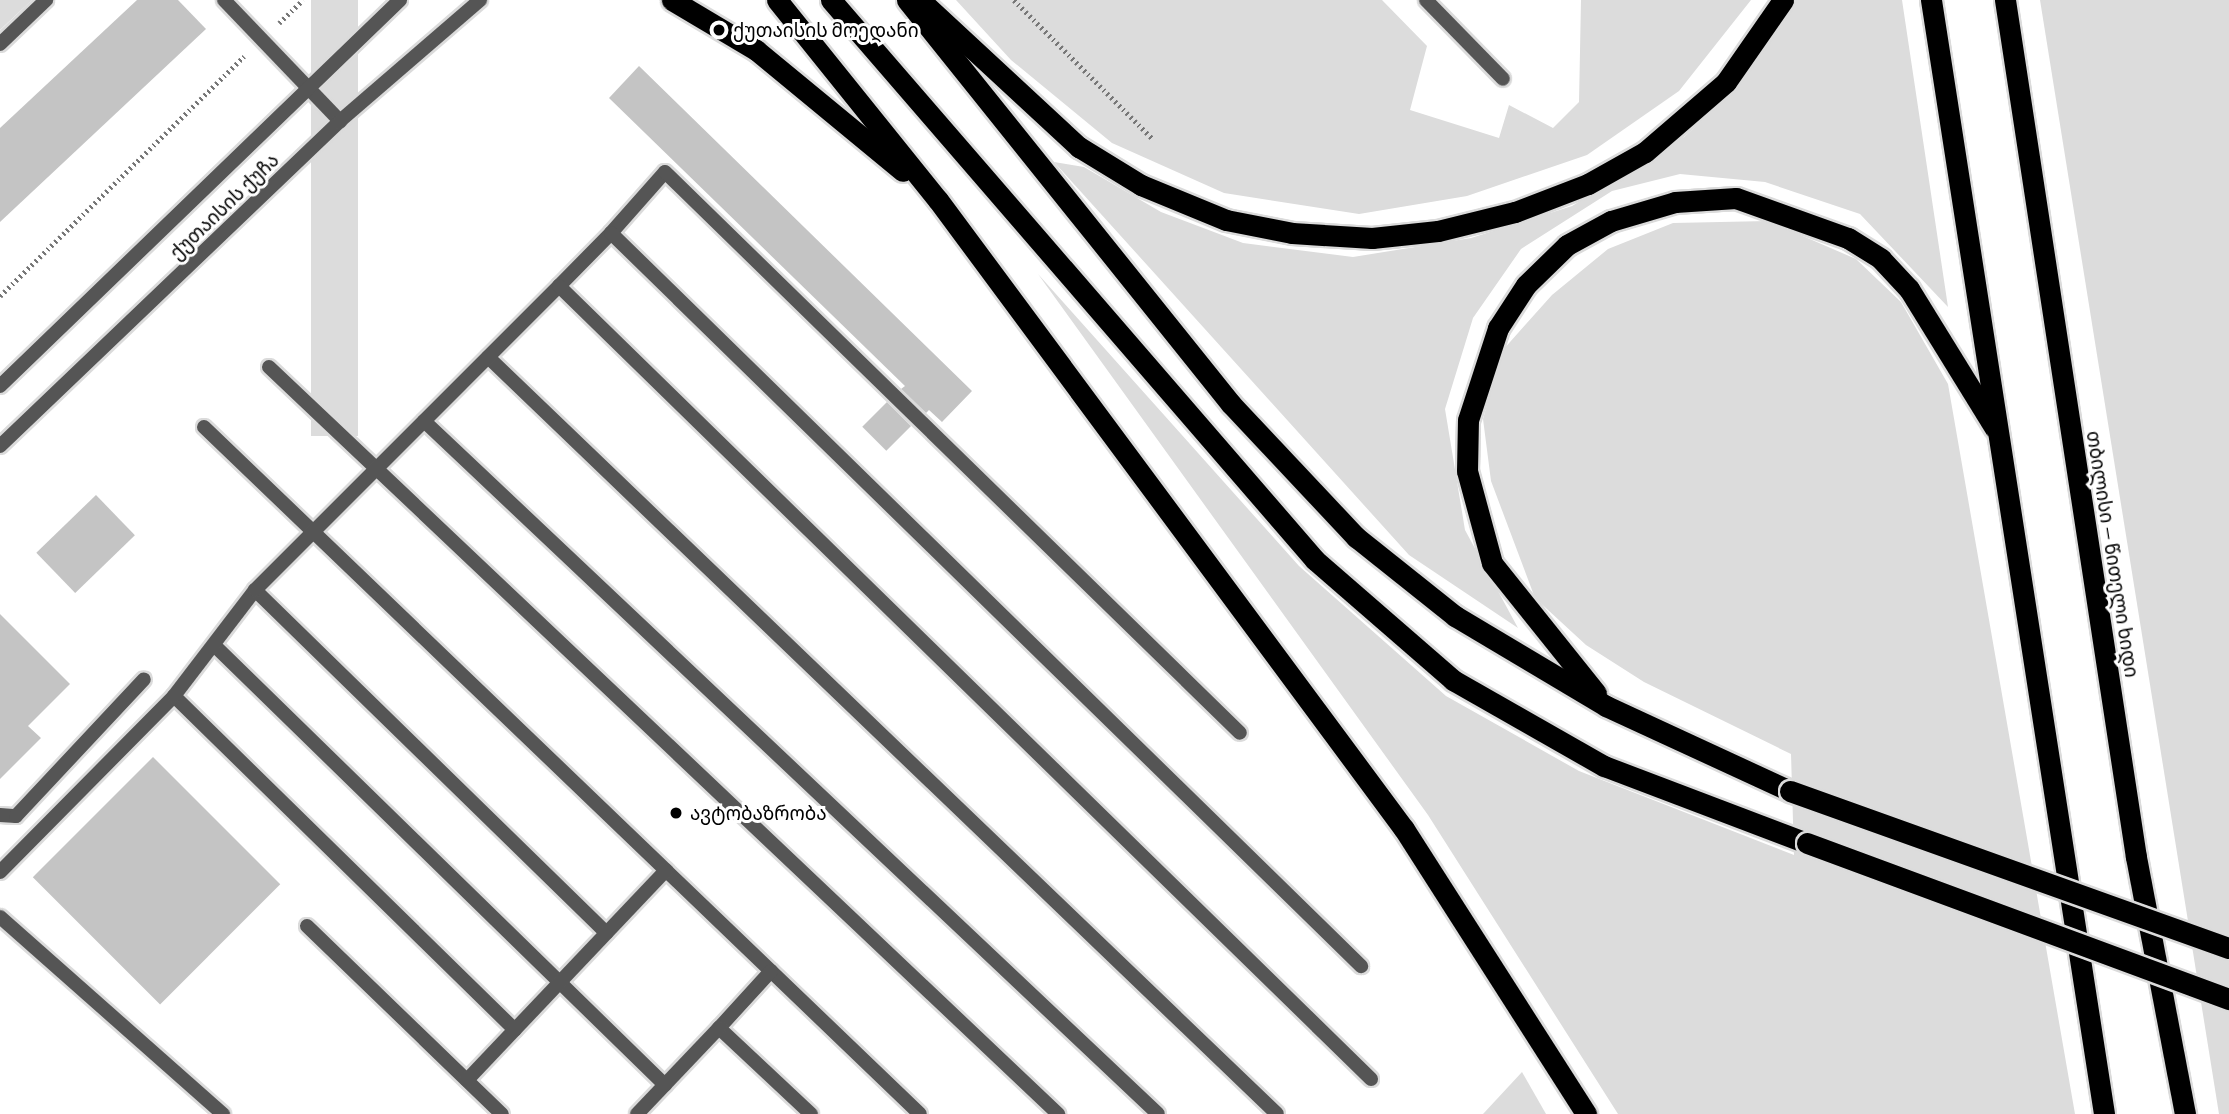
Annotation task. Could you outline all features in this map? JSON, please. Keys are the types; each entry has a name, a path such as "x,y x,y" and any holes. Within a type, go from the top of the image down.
{"highway":[{"path":"672,0 756,50 938,200"},
{"path":"777,0 938,200 1404,829 1586,1114"},
{"path":"831,0 1315,560 1453,680 1604,766 2229,999"},
{"path":"906,0 1231,404 1356,537 1455,615 1606,706 1790,791 2229,948"},
{"path":"920,0 1079,147 1141,186 1226,220 1292,233 1372,238 1438,231 1515,212 1588,184 1645,152 1726,82 1783,0"},
{"path":"1931,0 2104,1114"},
{"name":"თბილისი — წითელი ხიდი","path":"2006,0 2136,857 2185,1114"},
{"path":"1606,706 1492,564 1467,471 1468,420 1494,338 1526,285 1567,245 1611,221 1675,202 1736,198 1848,237 1909,289 2001,438"}],"street":[{"path":"0,44 46,0"},
{"path":"224,0 340,121"},
{"name":"ქუთაისის ქუჩა","path":"0,386 400,0"},
{"name":"ქუთაისის ქუჩა","path":"0,446 340,121 480,0"},
{"path":"1426,0 1503,79"},
{"path":"0,872 174,696 255,590 611,233 664,173 1240,733"},
{"path":"611,233 1361,965"},
{"path":"559,286 1371,1079"},
{"path":"488,357 1277,1114"},
{"path":"269,367 1059,1114"},
{"path":"424,421 1158,1114"},
{"path":"204,427 920,1114"},
{"path":"255,590 607,933"},
{"path":"215,645 664,1085"},
{"path":"0,815 16,816 144,679"},
{"path":"174,696 514,1030"},
{"path":"467,1080 666,870"},
{"path":"0,917 223,1114"},
{"path":"307,926 502,1114"},
{"path":"637,1114 771,971"},
{"path":"719,1028 811,1114"}],"path":[{"path":"0,296 303,0"},
{"path":"1014,0 1153,139"}],"shaded area":[{"path":"0,0 32,0 0,30"},
{"path":"311,0 358,0 358,436 311,436"},
{"path":"956,0 1382,0 1427,46 1410,110 1499,138 1509,105 1553,128 1579,102 1581,0 1751,0 1679,91 1587,155 1467,196 1359,214 1224,193 1112,143 1011,60"},
{"path":"1796,0 1902,0 1948,307 1860,214 1765,182 1680,174 1612,191 1521,249 1473,318 1445,409 1465,530 1518,628 1409,555 1054,162 1084,167 1161,212 1243,243 1353,257 1471,238 1572,206 1684,137 1738,88"},
{"path":"2040,0 2229,0 2229,1114 2219,1114"},
{"path":"1768,221 1856,259 1901,302 1948,384 2075,1114 1618,1114 1428,815 1038,274 1299,566 1446,696 1579,771 1794,855 1791,754 1644,682 1586,645 1535,598 1491,481 1483,419 1502,351 1552,295 1608,249 1673,223"},
{"path":"1522,1072 1546,1114 1483,1114"}],"building":[{"path":"137,0 178,0 206,29 0,222 0,128"},
{"path":"639,66 972,391 942,422 929,410 926,413 901,389 905,386 609,98"},
{"path":"887,402 911,426 886,451 862,427"},
{"path":"96,495 135,535 75,593 36,553"},
{"path":"0,614 70,684 28,726 41,738 0,779"},
{"path":"153,757 280,884 160,1004 33,877"}],"place":[{"name":"ქუთაისის მოედანი","path":"719,30"},
{"name":"ავტობაზრობა","path":"676,813"}]}
